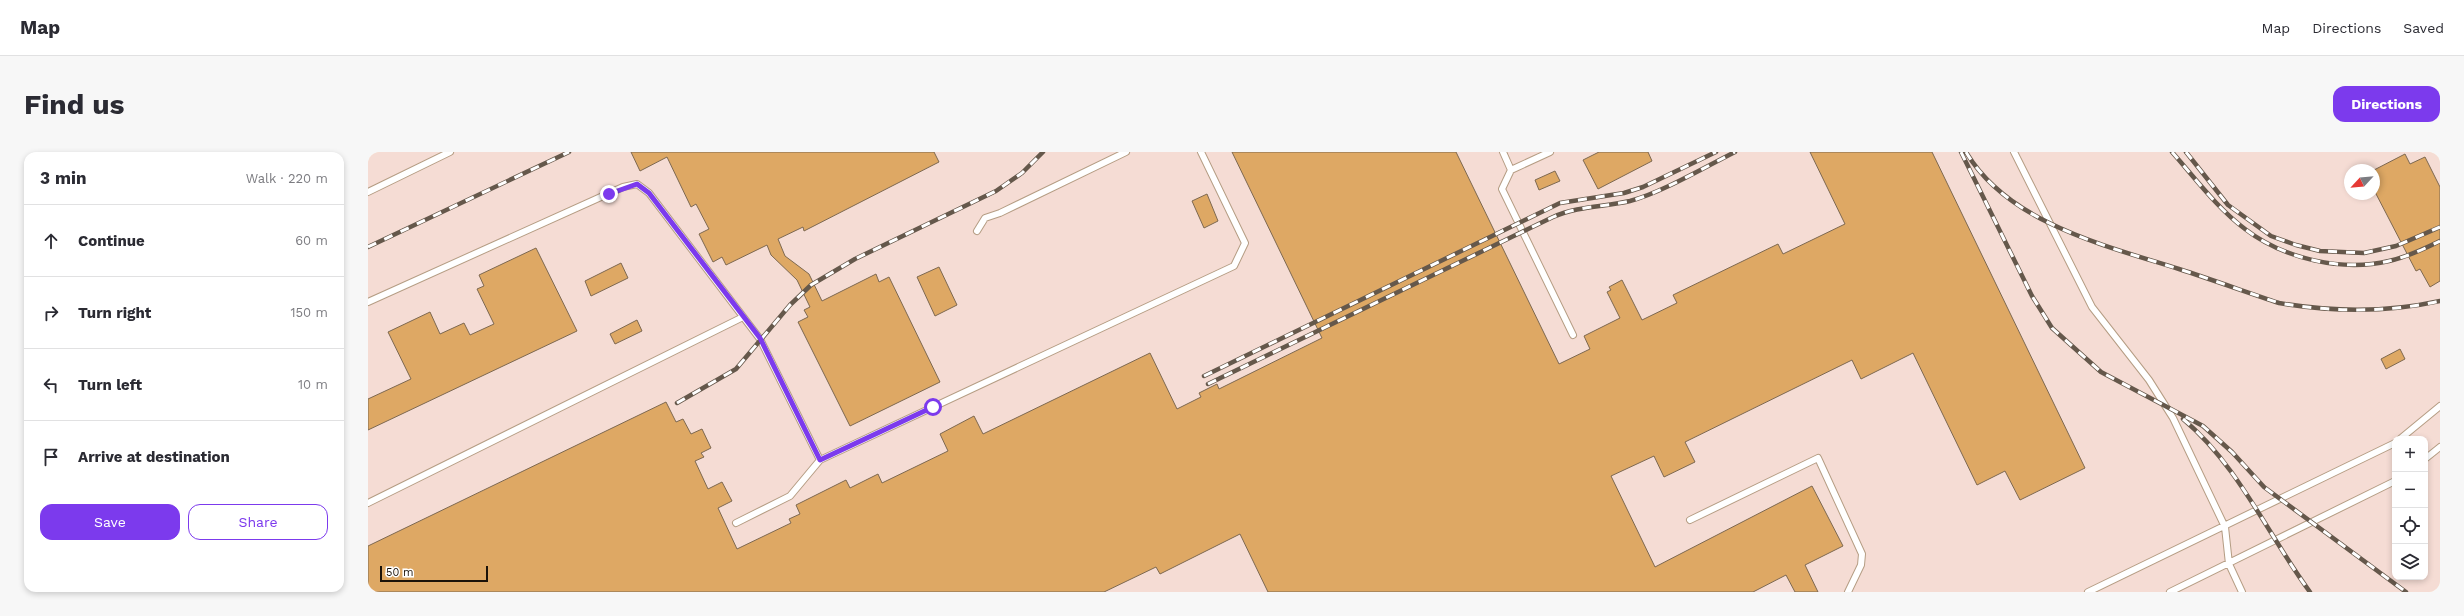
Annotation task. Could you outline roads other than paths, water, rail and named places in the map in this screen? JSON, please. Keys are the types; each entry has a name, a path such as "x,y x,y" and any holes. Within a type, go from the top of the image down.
{"lane":[{"path":"368,192 450,152"},
{"path":"977,231 985,218 1000,213 1126,152"},
{"path":"736,523 790,496 820,460 1234,266 1245,243 1201,152"},
{"path":"1503,152 1511,170"},
{"path":"1550,152 1511,170 1502,189 1573,335"},
{"path":"2014,152 2092,307 2149,380 2173,418 2225,527 2229,564 2242,592"},
{"path":"368,302 623,187 637,184 649,193 760,338 820,460"},
{"path":"368,502 743,317"},
{"path":"2404,436 2440,406"},
{"path":"2088,592 2225,527 2392,444"},
{"path":"2428,457 2440,447"},
{"path":"1690,520 1818,458 1862,554 1861,565 1848,592"},
{"path":"2170,592 2392,482"}],"railway":[{"path":"368,247 569,152"},
{"path":"677,403 736,369 790,305 811,285 855,259 996,191 1022,173 1043,152"},
{"path":"1204,376 1560,203 1624,193 1643,187 1716,152"},
{"path":"1208,384 1562,213 1620,203 1642,197 1669,186 1735,152"},
{"path":"1961,152 2032,296 2052,328 2101,372 2203,426 2232,452 2264,487 2406,592"},
{"path":"1966,152 1984,176 2007,197 2033,214 2061,228 2091,241 2192,273 2279,303 2319,308 2360,310 2400,308 2440,301"},
{"path":"2172,152 2225,212 2235,221 2260,239 2295,255 2333,264 2371,264 2402,257 2422,250 2440,241"},
{"path":"2186,152 2228,205 2271,236 2296,245 2320,251 2364,253 2396,246 2440,227"},
{"path":"2183,419 2203,437 2220,457 2251,501 2310,592"}]}
